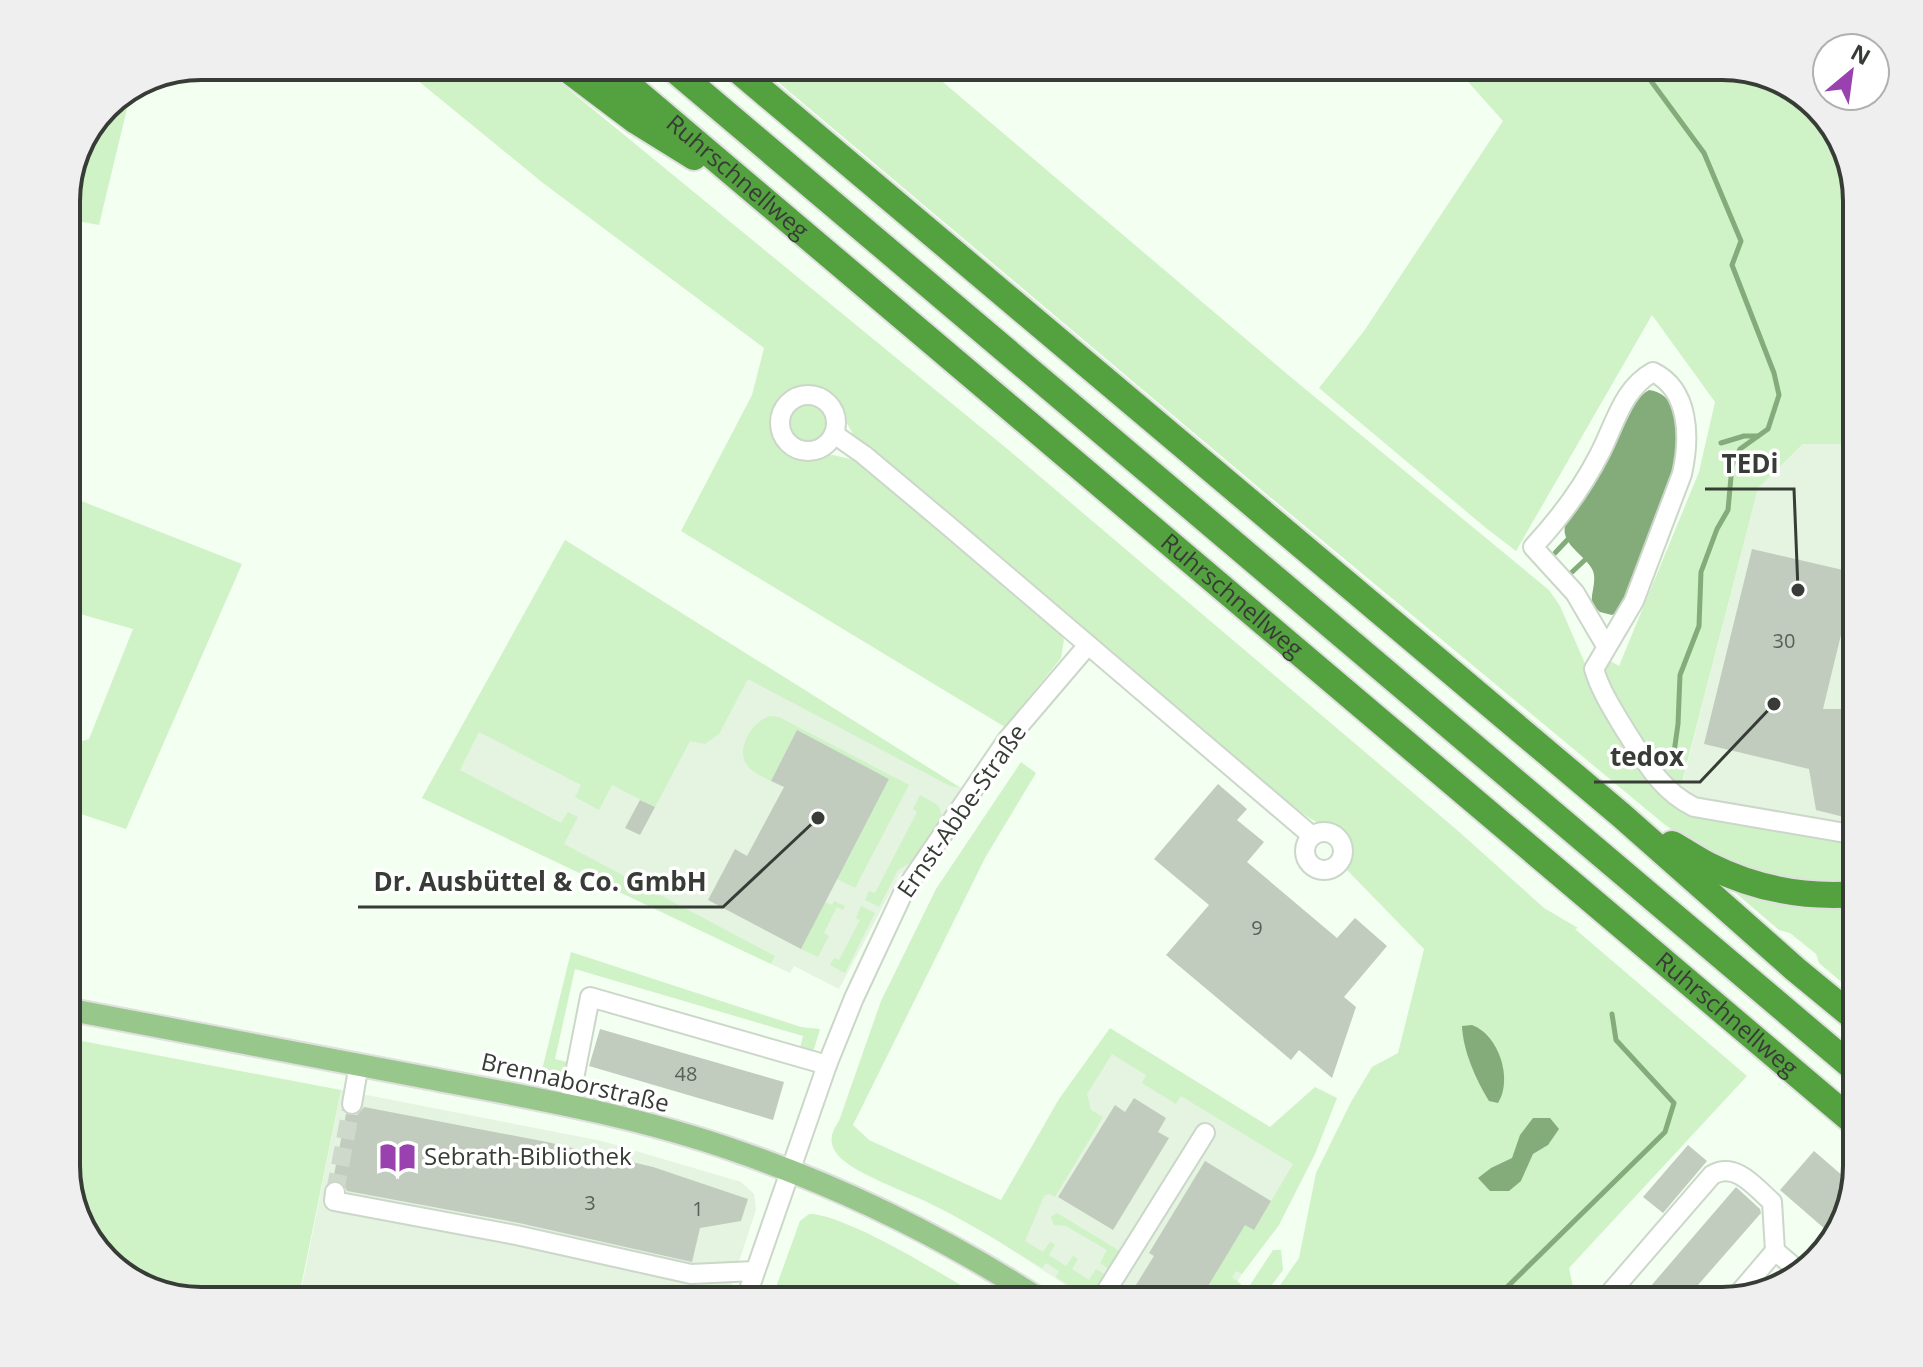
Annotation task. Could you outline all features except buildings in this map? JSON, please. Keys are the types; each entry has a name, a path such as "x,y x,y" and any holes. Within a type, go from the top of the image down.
{"highway":[{"path":"582,80 655,134 765,201"},
{"name":"Ruhrschnellweg","path":"622,80 1843,1113"},
{"name":"Ruhrschnellweg","path":"687,80 1843,1059"},
{"path":"750,80 1621,815 1843,1008"},
{"path":"1621,815 1709,866 1753,883 1780,891 1843,894"}],"main road":[{"name":"Brennaborstraße","path":"80,1012 569,1104 675,1131 789,1170 866,1202 943,1241 1019,1287"}],"street":[{"path":"1606,646 1575,593 1533,547 1575,495 1599,455 1622,404 1638,380 1653,372 1667,379 1678,394 1687,436 1686,456 1634,601 1594,669 1601,690 1649,771 1676,798 1694,807 1717,812 1843,833"},
{"path":"834,434 864,455 1311,835"},
{"name":"Ernst-Abbe-Straße","path":"750,1287 827,1065 854,998 904,891 1007,740 1088,645"},
{"path":"569,1104 590,997 827,1065"},
{"path":"352,1104 359,1064"},
{"path":"1109,1287 1205,1133"},
{"path":"1615,1287 1718,1171 1740,1174 1772,1202 1775,1251 1746,1285"},
{"path":"335,1196 691,1274 755,1271"},
{"path":"1775,1251 1792,1265"}],"shaded area":[{"path":"417,80 557,80 1005,447 1457,830 1544,908 1578,928 1575,929 1747,1076 1569,1268 1573,1287 1279,1287 1299,1258 1316,1173 1351,1102 1372,1067 1398,1053 1424,949 1344,867 1351,849 1342,834 1308,817 1268,786 854,436 834,404 821,395 801,388 789,395 776,410 773,419 777,436 792,456 833,455 859,461 1059,629 1064,640 1061,658 1005,727 681,531 752,395 764,348 543,183","holes":["1548,1145 1533,1154 1521,1181 1503,1163"]},
{"path":"776,80 940,80 1287,374 1549,590 1560,606 1597,691 1677,804 1843,839 1843,886 1803,883 1755,872 1687,840 1264,492"},
{"path":"1466,80 1738,81 1768,89 1789,100 1823,134 1837,162 1843,201 1843,444 1803,444 1758,488 1679,794 1654,769 1602,674 1609,660 1619,666 1699,472 1715,402 1652,315 1516,551 1319,388 1364,331 1503,121"},
{"path":"128,105 99,225 80,222 84,169 100,134"},
{"path":"1649,390 1660,393 1674,410 1678,421 1678,458 1664,505 1622,610 1612,615 1600,612 1592,605 1594,573 1570,544 1565,527 1570,513 1595,480 1633,405"},
{"path":"808,405 821,410 826,423 821,436 808,441 795,436 790,423 795,410"},
{"path":"1803,444 1843,444 1843,839 1677,804 1758,488"},
{"path":"80,500 242,564 126,829 80,814 80,742 89,739 133,629 80,614"},
{"path":"565,540 961,788 914,866 900,874 839,989 794,966 790,973 422,798"},
{"path":"565,540 961,788 950,786 748,679 719,734 705,744 690,741 655,807 612,785 599,810 575,797 581,785 479,732 460,770 561,823 568,812 578,817 564,844 775,956 771,964 422,798"},
{"path":"770,716 779,717 909,785 855,888 837,879 889,779 797,731 771,781 753,771 743,756 748,734"},
{"path":"1021,762 1036,773 985,858 853,1125 869,1140 1001,1200 1059,1099 1110,1028 1270,1127 1315,1087 1337,1098 1315,1154 1279,1225 1242,1274 1236,1271 1232,1277 1243,1286 1250,1285 1273,1250 1281,1250 1283,1270 1270,1287 1207,1287 1245,1225 1254,1230 1293,1164 1181,1096 1176,1104 1142,1083 1146,1075 1112,1054 1087,1094 1091,1110 1103,1117 1055,1197 1049,1194 1044,1196 1025,1241 1043,1252 1050,1242 1055,1245 1049,1255 1066,1266 1073,1256 1078,1259 1072,1269 1089,1280 1096,1269 1108,1276 1101,1287 1071,1287 1056,1277 1059,1271 1046,1263 1042,1268 958,1218 866,1175 844,1161 834,1150 832,1133 881,1001 936,889"},
{"path":"920,795 938,805 942,816 915,860 898,870 879,907 865,900 869,891 875,893 917,812 913,809"},
{"path":"1723,882 1843,901 1843,983 1819,963 1816,954 1790,933 1779,930"},
{"path":"834,901 845,906 843,910 837,907 824,933 829,936 818,957 801,949 825,902 832,905"},
{"path":"861,906 875,913 845,973 830,965 834,958 839,960 860,920 856,918"},
{"path":"571,952 801,1027 820,1029 814,1049 800,1048 803,1036 575,969 555,1059 571,1063 568,1076 542,1070"},
{"path":"1472,1025 1490,1038 1501,1059 1504,1082 1498,1103 1489,1101 1468,1055 1462,1026"},
{"path":"1110,1031 1313,1154 1234,1287 1069,1287 986,1233"},
{"path":"80,1041 341,1090 301,1287 201,1287 162,1281 134,1267 115,1252 96,1227 84,1198 80,1174"},
{"path":"341,1090 602,1141 741,1182 754,1194 756,1210 731,1287 302,1287"},
{"path":"1533,1118 1550,1118 1559,1129 1548,1145 1533,1154 1521,1181 1509,1191 1490,1191 1478,1178 1512,1158 1520,1135"},
{"path":"1057,1213 1118,1250 1120,1254 1112,1271 1100,1263 1107,1250 1066,1226 1054,1225 1051,1217"},
{"path":"809,1214 847,1224 964,1287 776,1287 800,1221"}],"waterway":[{"path":"1650,80 1704,153 1741,241 1732,265 1774,373 1779,395 1768,429 1740,449 1732,466 1728,510 1717,529 1701,572 1699,626 1680,675 1672,767"},
{"path":"1721,443 1744,436 1758,436"},
{"path":"1555,553 1571,536"},
{"path":"1571,573 1588,557"},
{"path":"1507,1287 1665,1132 1674,1103 1616,1040 1612,1014"}],"tunnel":[{"path":"335,1192 352,1104"}],"place":[{"name":"TEDi","path":"1798,590"},
{"name":"tedox","path":"1774,704"},
{"name":"Dr. Ausbüttel & Co. GmbH","path":"818,818"},
{"name":"Sebrath-Bibliothek","path":"398,1157"}]}
